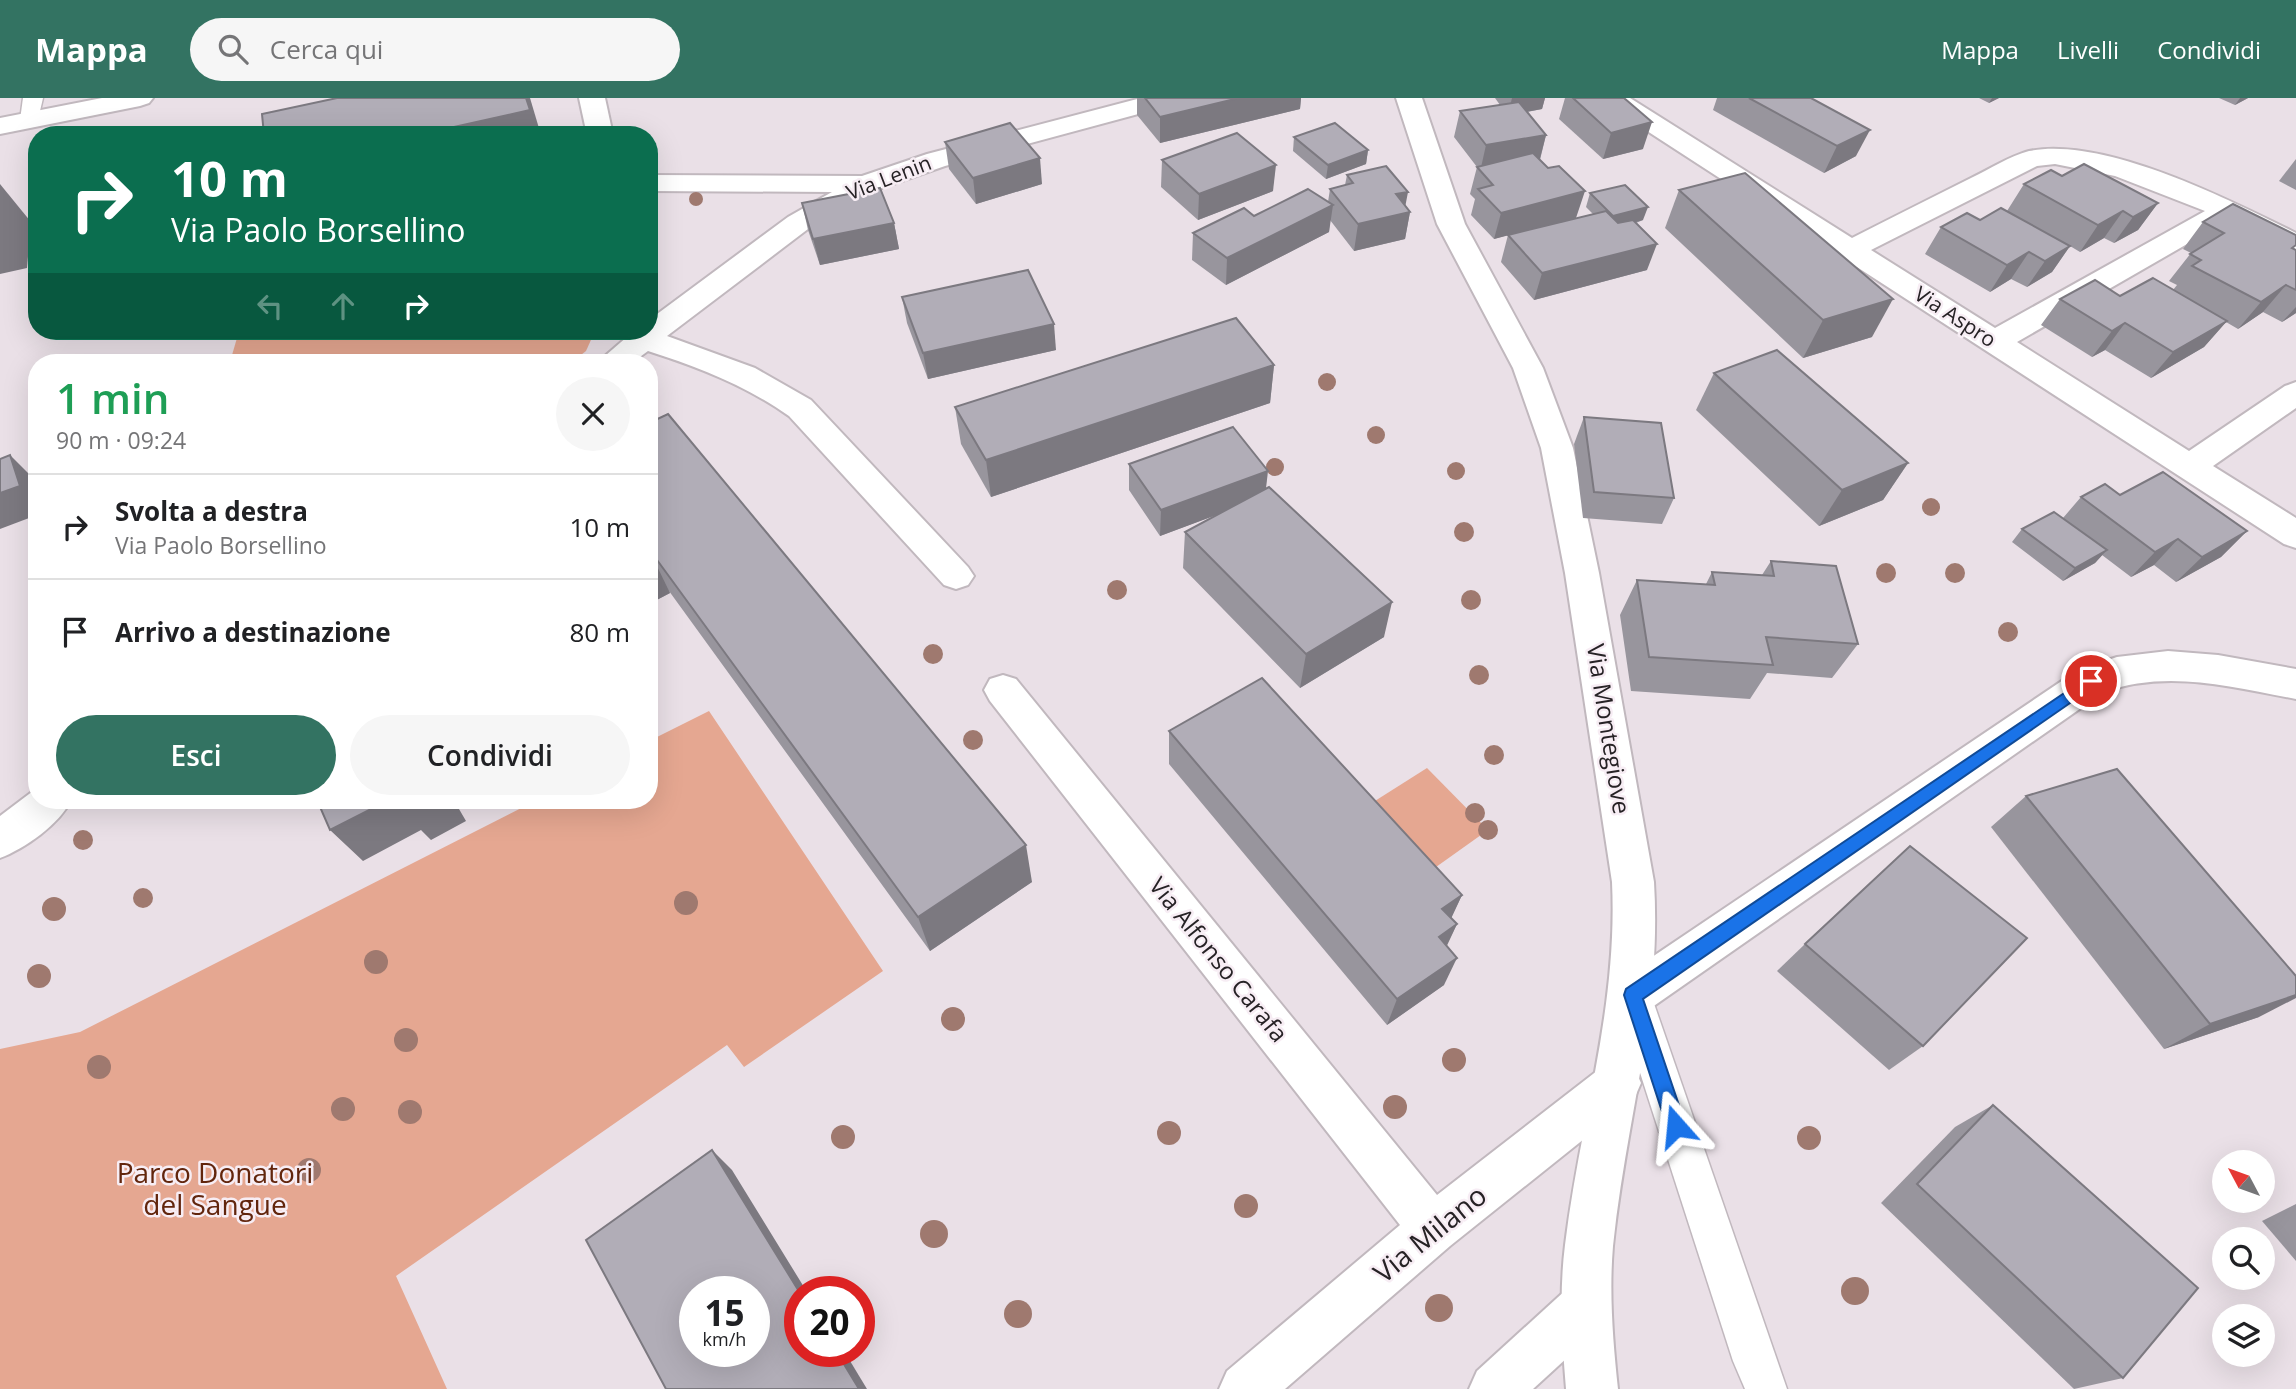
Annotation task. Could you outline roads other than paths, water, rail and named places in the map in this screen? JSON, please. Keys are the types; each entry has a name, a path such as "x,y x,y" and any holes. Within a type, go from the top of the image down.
{"street":[{"path":"0,127 31,109 140,98"},
{"path":"592,98 598,126"},
{"name":"Via Lenin","path":"658,324 798,223 866,184 936,160 1170,98"},
{"name":"Via Montegiove","path":"1409,98 1451,223 1528,368 1557,448 1583,573 1633,882 1636,908 1633,995 1591,1228 1586,1306 1592,1389"},
{"name":"Via Aspro","path":"1613,98 2296,535"},
{"path":"1851,249 2031,159 2049,154 2102,164 2228,209 2296,244"},
{"path":"658,183 866,184"},
{"path":"1994,342 2228,209"},
{"name":"Via Lenin","path":"622,354 637,340"},
{"path":"656,340 732,369 774,390 800,408 819,424 956,576"},
{"path":"2189,467 2296,393"},
{"path":"1633,995 2091,681 2128,667 2163,663 2296,684"},
{"name":"Via Alfonso Carafa","path":"1003,690 1433,1229"},
{"path":"0,840 40,809"},
{"name":"Via Milano","path":"1245,1389 1433,1229 1618,1083"},
{"path":"1495,1389 1586,1306"}],"lane":[{"path":"1633,995 1754,1362 1766,1389"}],"park label":[{"name":"Parco Donatori del Sangue","path":"215,1189"}]}
